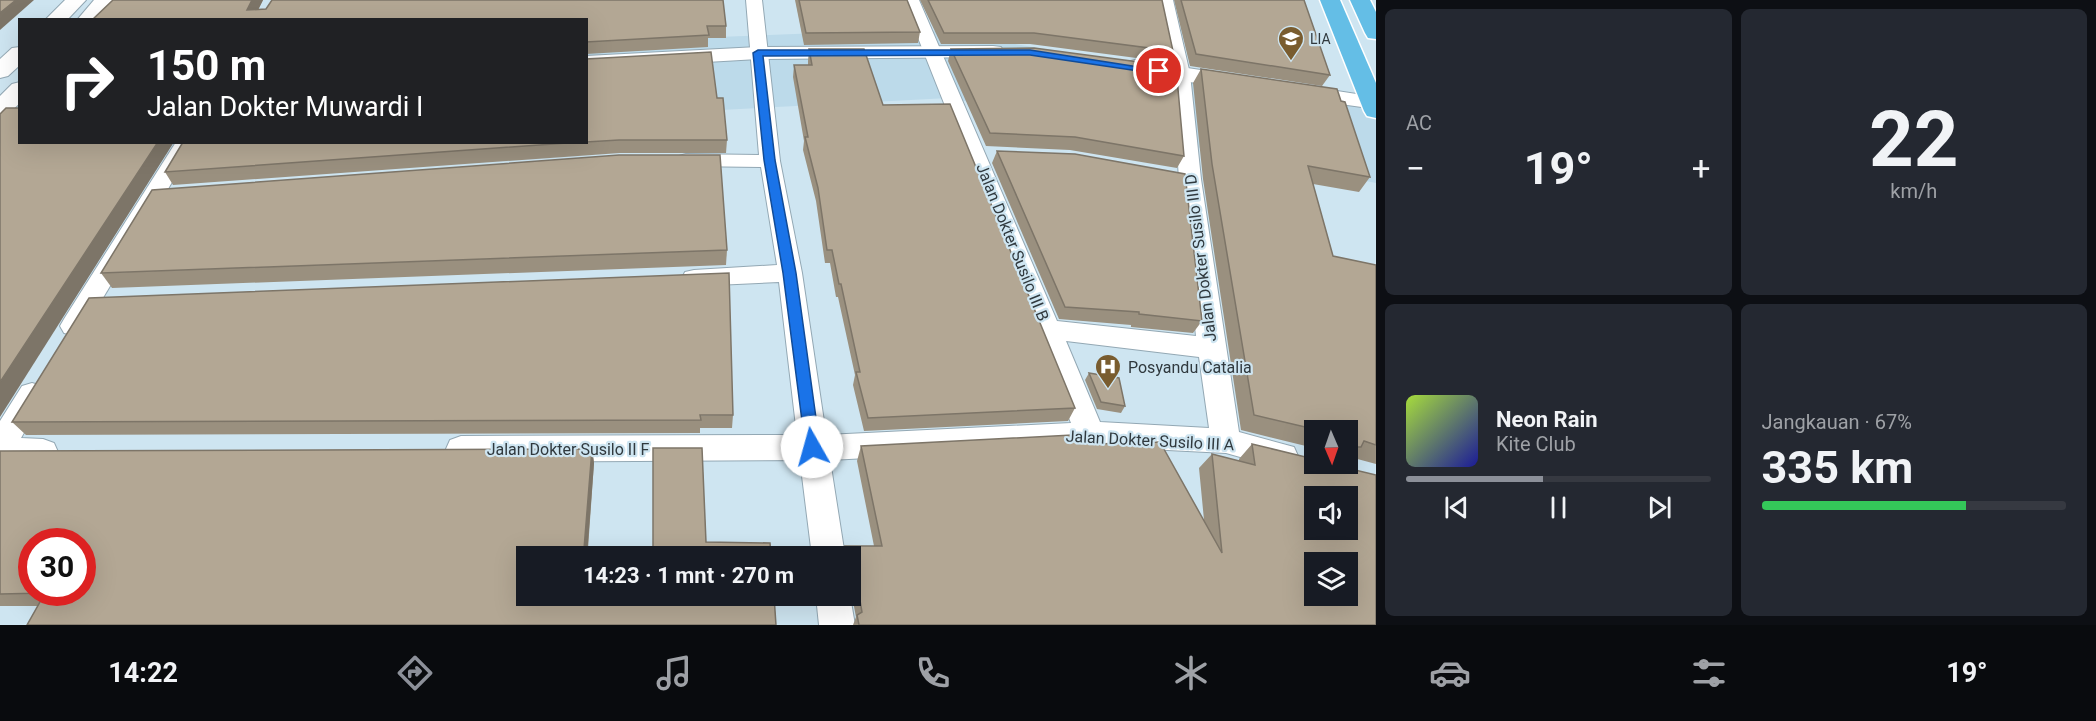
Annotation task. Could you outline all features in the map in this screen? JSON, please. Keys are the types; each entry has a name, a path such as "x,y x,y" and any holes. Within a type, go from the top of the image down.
{"highway":[{"path":"1329,0 1374,107"},
{"path":"1360,0 1376,33"}],"street":[{"path":"57,18 76,0"},
{"path":"89,18 105,0"},
{"path":"754,0 770,160 790,273 827,546"},
{"name":"Jalan Dokter Susilo III B","path":"911,0 1090,434"},
{"name":"Jalan Dokter Susilo III D","path":"1161,2 1181,74 1179,177 1226,441"},
{"path":"588,63 758,53 1019,52"},
{"path":"0,71 18,55"},
{"path":"1116,64 1259,86"},
{"path":"1282,89 1374,107"},
{"path":"0,109 14,91"},
{"path":"59,349 101,299 164,195 185,144"},
{"path":"976,154 1000,154"},
{"path":"667,160 770,160"},
{"path":"674,279 790,273"},
{"path":"1049,330 1211,348"},
{"path":"41,378 0,449 67,452"},
{"name":"Jalan Dokter Susilo III A","path":"812,447 1090,434 1226,441 1304,461"},
{"name":"Jalan Dokter Susilo II F","path":"436,449 812,447"},
{"path":"834,606 837,625"}],"shaded area":[{"path":"924,29 1371,103 1376,112 1376,183 949,98 588,117 588,42"}],"building":[{"path":"0,0 16,0 0,13"},
{"path":"113,0 252,0 247,10 266,9 272,0 723,0 726,26 707,26 709,35 588,42 588,18 94,18"},
{"path":"799,0 907,0 920,32 806,33"},
{"path":"928,0 1162,0 1173,51 1034,33 944,33"},
{"path":"1181,0 1304,0 1330,75 1196,54"},
{"path":"1034,48 1176,67 1184,156 1075,137 990,133 951,49"},
{"path":"809,49 864,49 883,105 950,104 1075,408 868,418 856,372 860,372 841,284 839,284 832,250 827,250 818,188 805,137 808,137 794,65 812,65"},
{"path":"711,52 717,98 723,98 727,140 588,142 588,59"},
{"path":"1201,69 1337,89 1341,101 1345,102 1370,177 1308,166 1333,256 1376,265 1376,445 1364,441 1361,447 1358,447 1358,420 1304,420 1304,427 1254,415 1212,164"},
{"path":"6,108 18,108 18,144 157,144 0,382 0,114"},
{"path":"182,144 553,144 165,172"},
{"path":"997,151 1075,154 1185,174 1202,321 1139,314 1139,312 1065,307"},
{"path":"619,155 720,155 727,250 101,273 152,190"},
{"path":"729,273 733,415 700,415 701,420 12,422 89,298"},
{"path":"1089,373 1119,378 1125,406 1101,402"},
{"path":"1091,434 1096,444 1160,442 1222,553 1212,454 1255,465 1252,444 1304,457 1304,474 1358,474 1358,471 1376,475 1376,625 859,625 857,615 862,612 861,546 882,546 861,446"},
{"path":"653,448 702,448 706,542 770,543 770,546 653,546"},
{"path":"592,449 584,546 516,546 516,606 775,606 776,625 27,625 38,606 96,606 96,528 18,528 18,594 0,594 0,451"}],"place":[{"name":"LIA","path":"1291,62"},
{"name":"Posyandu Catalia","path":"1108,390"}],"route":[{"path":"812,447 790,273 770,160 758,53 1030,52 1073,56 1159,71"}]}
